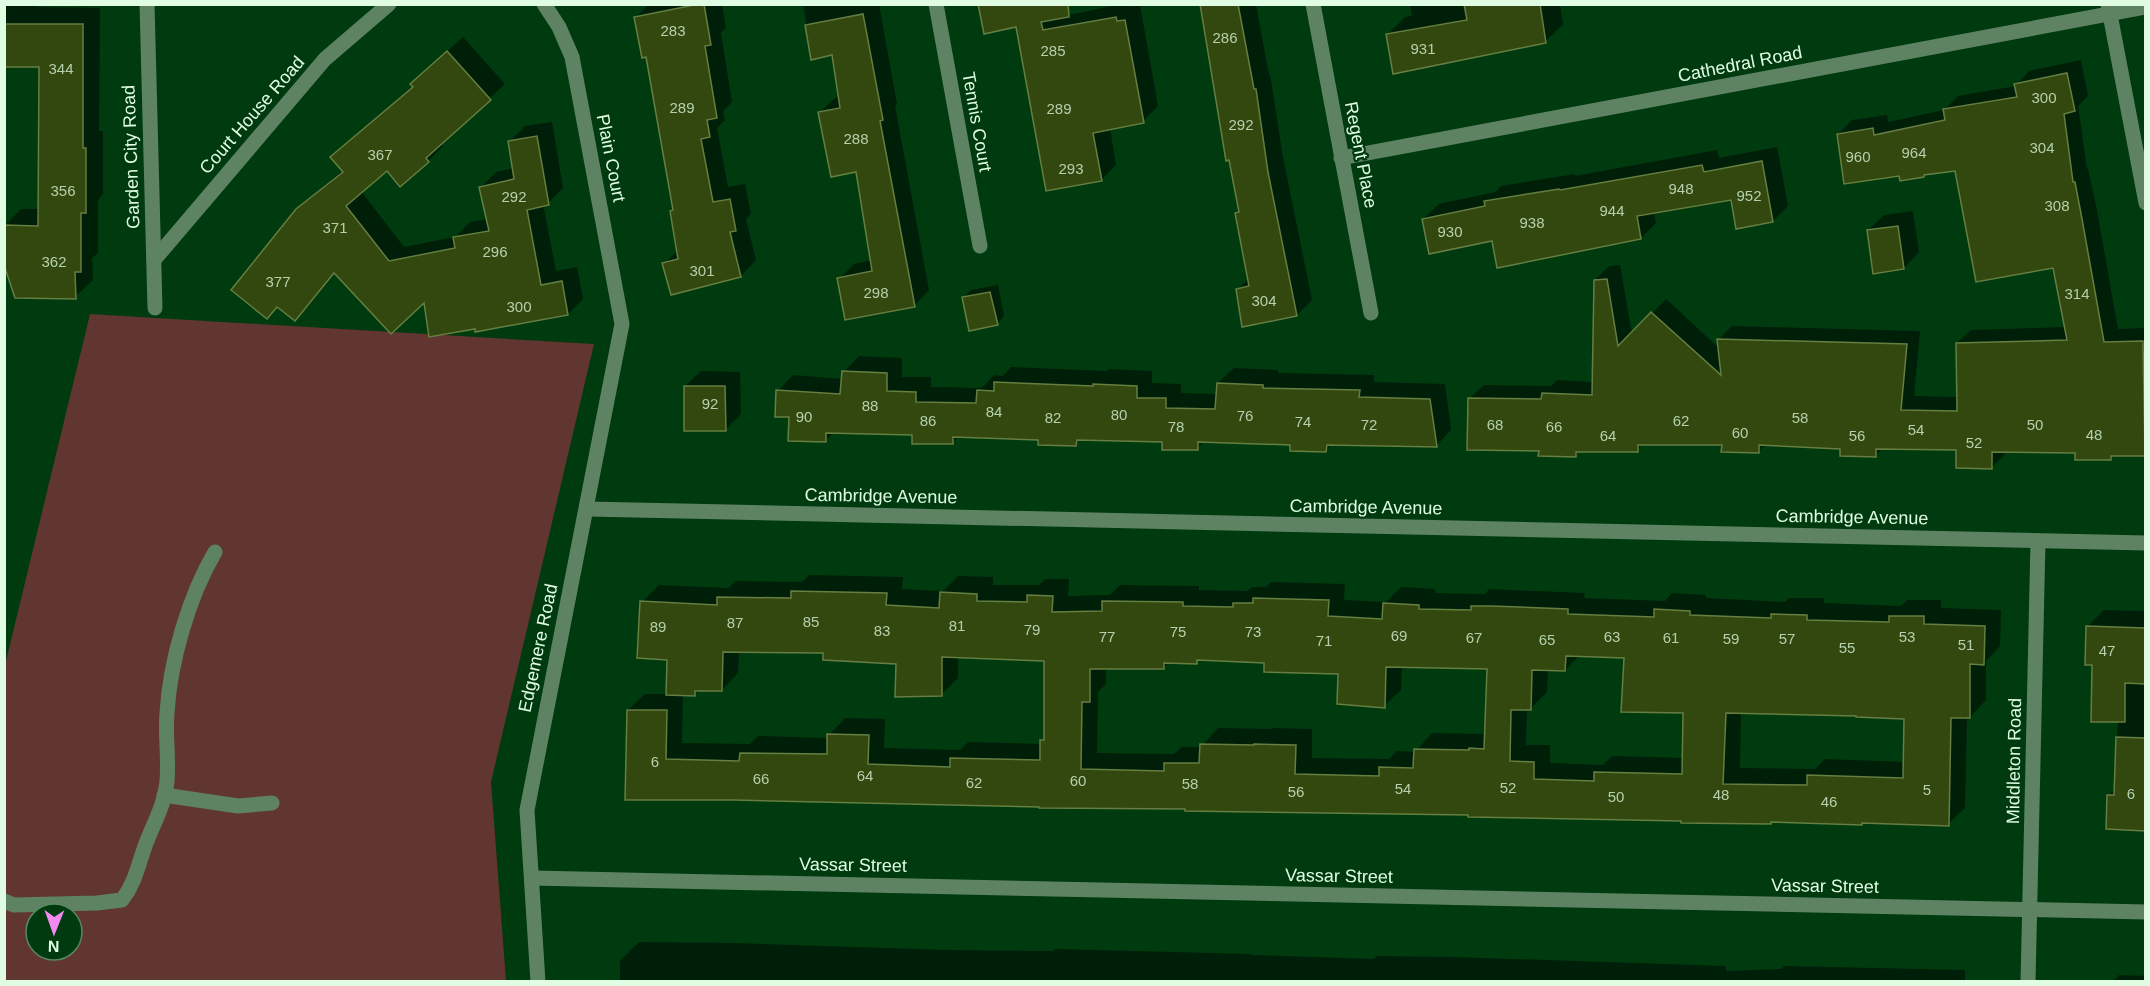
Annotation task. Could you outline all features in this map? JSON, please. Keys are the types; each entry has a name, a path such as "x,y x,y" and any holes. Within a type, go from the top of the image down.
{"street":[{"name":"Garden City Road","path":"147,4 155,308"},
{"name":"Court House Road","path":"154,260 325,59 389,4"},
{"name":"Plain Court","path":"544,4 559,27 572,57 622,324"},
{"name":"Tennis Court","path":"936,4 980,246"},
{"name":"Regent Place","path":"1312,4 1371,313"},
{"name":"Cathedral Road","path":"1341,158 2109,9 2145,8"},
{"path":"2109,9 2145,203"},
{"name":"Edgemere Road","path":"538,981 526,810 622,324"},
{"name":"Cambridge Avenue","path":"587,509 2145,543"},
{"name":"Middleton Road","path":"2028,981 2038,541"},
{"path":"4,901 14,904 97,903 122,900 132,887 145,845 160,812 164,795 168,772 167,713 174,667 187,614 203,573 215,552"},
{"path":"164,795 238,806 272,803"},
{"name":"Vassar Street","path":"532,878 2145,912"}],"shaded area":[{"path":"90,314 594,344 491,782 506,981 5,982 5,665"}],"building":[{"path":"704,4 711,45 705,46 717,118 707,120 710,137 701,139 713,202 730,199 736,231 730,232 741,277 671,295 662,263 678,259 670,211 673,210 646,57 642,58 634,17"},
{"path":"978,4 1068,4 1069,17 1041,22 1043,30 1116,17 1117,21 1125,20 1144,123 1093,133 1102,181 1046,191 1016,27 984,34"},
{"path":"1200,4 1238,4 1254,89 1256,89 1268,172 1297,316 1242,327 1236,289 1249,286 1235,213 1239,212 1229,160 1226,161"},
{"path":"1464,4 1540,4 1546,43 1393,74 1386,34 1467,20"},
{"path":"863,14 883,120 880,121 915,307 845,320 837,278 872,271 856,172 831,177 818,112 840,108 832,55 811,60 805,25"},
{"path":"4,24 83,24 83,148 86,148 86,213 81,213 81,272 75,272 76,299 15,298 4,265 4,225 38,226 39,67 4,67"},
{"path":"447,51 491,100 426,158 429,162 400,187 387,171 346,206 389,261 455,248 453,237 489,231 479,187 514,179 508,141 537,136 549,205 527,210 541,285 562,281 568,315 475,332 475,329 429,337 424,303 391,334 334,273 295,321 277,307 267,319 231,290 296,209 343,172 330,157 413,87 410,84"},
{"path":"2067,73 2075,111 2064,114 2073,182 2075,182 2104,342 2143,341 2145,456 2111,456 2111,460 2075,460 2075,453 1992,452 1992,469 1956,468 1956,450 1876,449 1876,457 1840,456 1840,449 1759,445 1759,453 1721,452 1722,445 1638,445 1638,452 1576,452 1576,457 1538,456 1539,451 1467,450 1468,398 1541,399 1542,393 1592,395 1594,280 1607,279 1618,346 1651,312 1721,375 1717,339 1907,344 1901,410 1957,411 1956,343 2067,340 2053,268 1976,282 1955,171 1900,181 1899,176 1844,184 1837,134 1873,128 1874,135 1945,120 1943,109 2017,97 2014,84"},
{"path":"1762,161 1773,222 1736,229 1731,200 1637,216 1641,239 1497,268 1492,241 1429,254 1422,219 1485,206 1484,201 1702,165 1704,172"},
{"path":"1898,226 1904,269 1873,274 1867,230"},
{"path":"990,292 998,325 969,331 962,297"},
{"path":"842,371 887,373 887,391 916,392 916,402 976,403 977,390 994,391 994,382 1137,386 1137,398 1166,398 1166,408 1215,409 1217,383 1263,385 1263,388 1360,390 1359,397 1430,399 1437,447 1327,445 1326,452 1290,451 1290,445 1198,442 1198,450 1162,450 1162,442 1077,440 1076,446 1038,445 1038,440 953,437 953,444 912,444 912,435 826,433 826,442 788,441 789,417 775,417 776,390 840,394"},
{"path":"684,386 725,386 726,431 684,431"},
{"path":"791,591 887,593 886,605 939,608 940,592 977,594 977,601 1027,602 1027,595 1053,596 1052,612 1102,611 1102,601 1183,602 1183,606 1233,607 1233,603 1253,603 1253,598 1329,600 1328,616 1382,619 1383,603 1419,605 1419,609 1471,610 1471,606 1491,606 1568,609 1568,614 1654,617 1654,609 1690,611 1690,615 1771,618 1771,614 1807,615 1807,620 1889,622 1889,616 1924,616 1924,624 1985,626 1984,665 1970,664 1970,718 1951,718 1949,826 1862,823 1862,825 1771,822 1771,824 1681,823 1681,821 1468,817 1468,815 734,800 625,800 627,710 667,710 666,759 739,761 740,753 827,754 827,734 869,735 868,764 950,767 950,758 1040,760 1040,740 1044,740 1044,661 942,657 942,696 895,697 896,664 823,660 823,653 723,652 722,691 695,691 695,696 666,695 667,660 637,658 640,601 717,605 717,597 791,598","holes":["1566,656 1624,658 1621,712 1683,713 1682,774 1594,772 1594,781 1534,779 1534,762 1510,761 1511,710 1531,710 1532,670 1565,671","1197,660 1264,663 1264,672 1338,674 1337,704 1385,708 1386,667 1487,669 1484,749 1414,749 1413,768 1379,767 1379,776 1295,774 1296,745 1254,744 1200,744 1199,763 1164,763 1164,771 1081,769 1082,702 1090,702 1090,669 1164,669 1164,663 1197,664","1726,713 1904,719 1903,778 1807,775 1807,785 1723,784"]},
{"path":"2086,626 2145,628 2145,684 2125,683 2125,722 2091,722 2092,665 2085,665"},
{"path":"2116,737 2145,738 2145,831 2106,829 2107,795 2114,795"}]}
